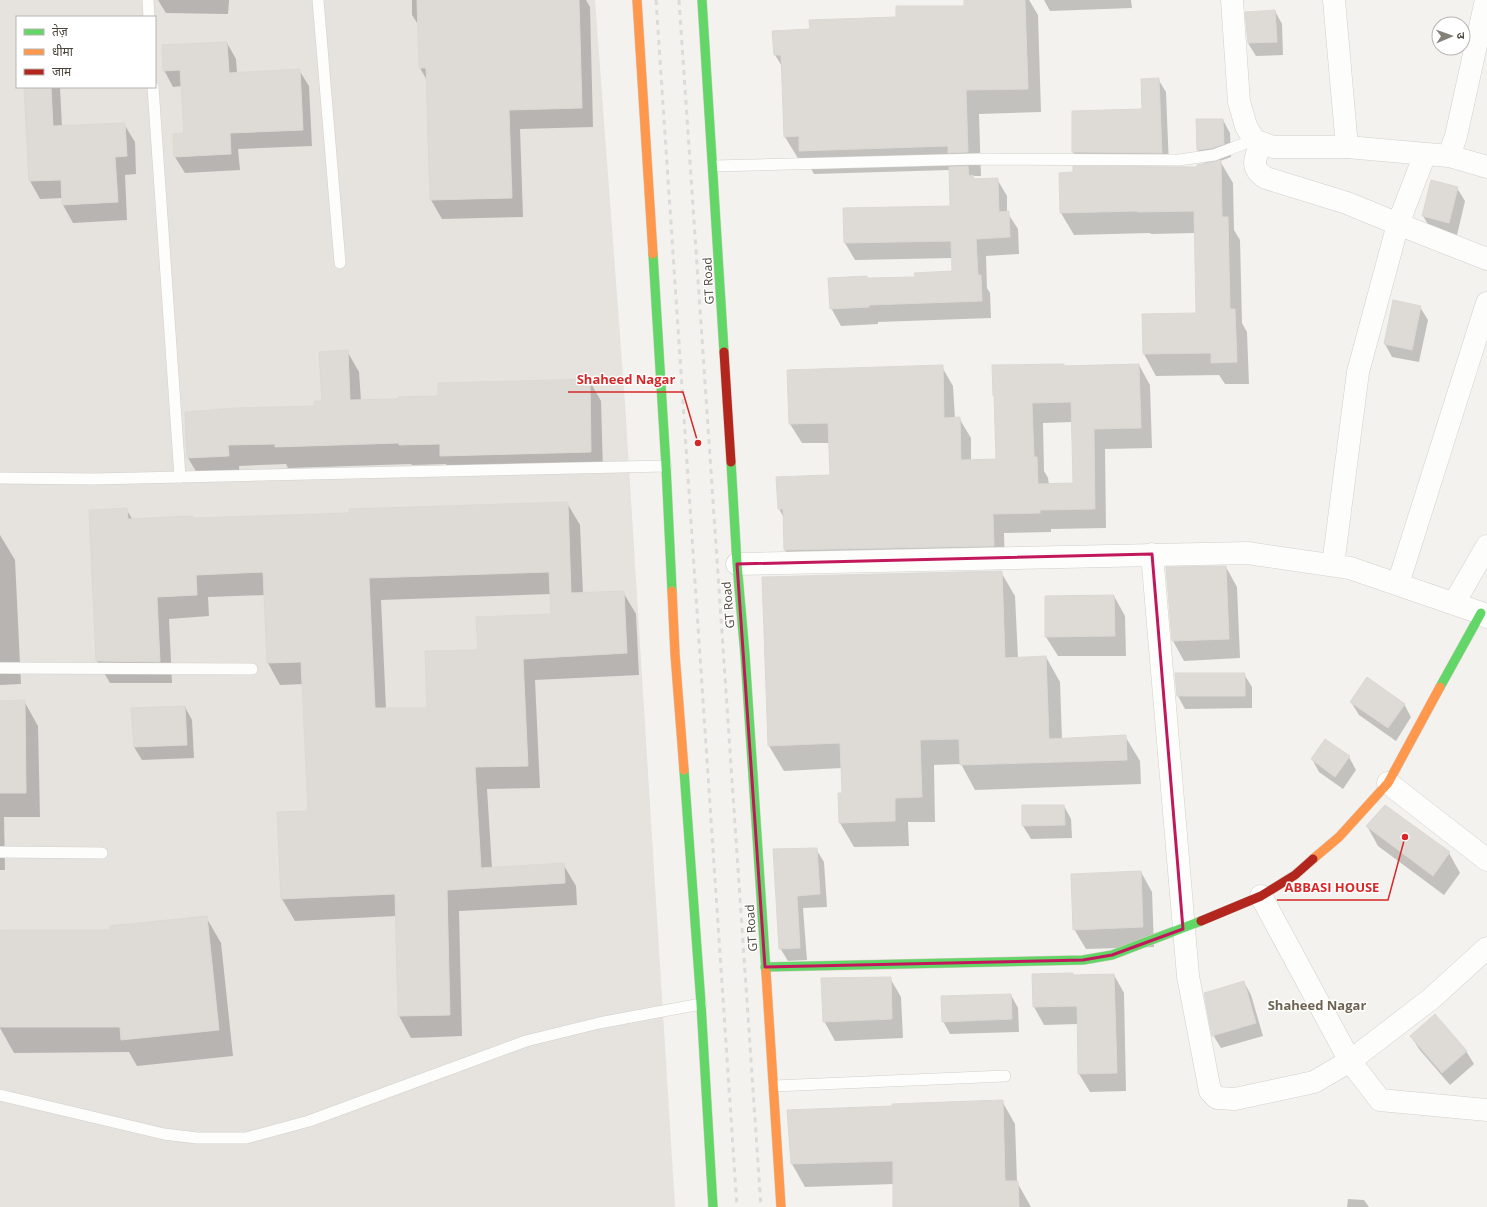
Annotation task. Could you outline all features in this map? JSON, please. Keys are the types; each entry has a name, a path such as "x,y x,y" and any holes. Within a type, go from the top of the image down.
{"main road":[{"path":"638,0 666,466 675,654 713,1207"},
{"name":"GT Road","path":"702,0 737,564 745,655 782,1207"},
{"path":"765,967 1083,960 1112,955 1183,929 1261,896 1295,875 1339,837 1388,784 1484,615"}],"street":[{"path":"1232,0 1239,102 1246,126 1258,141 1273,147 1347,147 1449,156 1487,167"},
{"path":"1334,0 1347,147"},
{"path":"1449,156 1456,136 1486,0"},
{"path":"1258,141 1255,165 1259,173 1266,178 1347,204 1487,259"},
{"path":"1333,565 1358,372 1398,224 1425,154"},
{"path":"1398,584 1487,303"},
{"path":"1454,603 1487,546"},
{"path":"737,564 1247,553 1350,568 1454,603 1484,615"},
{"path":"1152,554 1188,976 1210,1091 1217,1098 1235,1099 1314,1082 1350,1061 1432,998 1487,948"},
{"path":"1388,784 1487,860"},
{"path":"1261,896 1350,1061 1380,1100 1487,1110"}],"lane":[{"path":"148,0 149,16"},
{"path":"318,0 340,263"},
{"path":"154,88 180,477"},
{"path":"713,166 978,159 1179,160 1214,155 1258,141"},
{"path":"0,478 94,479 666,466"},
{"path":"0,668 252,668"},
{"path":"0,852 102,853"},
{"path":"0,1095 164,1134 197,1138 246,1138 309,1121 526,1041 599,1023 700,1004"},
{"path":"774,1086 1005,1076"}],"highlighted area":[{"path":"1152,554 1183,929 1112,955 1083,960 765,967 737,564"}],"shaded area":[{"path":"0,0 595,0 625,403 675,1207 0,1207"}],"building":[{"path":"417,0 579,0 582,108 509,110 512,198 430,200 426,68 419,68"},
{"path":"964,0 1025,0 1028,89 966,90 968,152 948,153 948,146 799,151 799,136 784,137 781,55 774,55 772,31 810,29 809,20 896,17 896,6 964,6"},
{"path":"1275,10 1277,42 1248,43 1245,12"},
{"path":"227,42 229,73 300,69 303,130 230,133 231,154 174,157 173,134 184,133 180,70 163,71 162,45"},
{"path":"1159,78 1162,153 1072,152 1072,111 1142,109 1141,79"},
{"path":"24,88 51,88 53,126 125,123 127,156 115,157 118,202 62,205 61,180 29,181"},
{"path":"1196,119 1223,119 1224,144 1212,148 1197,150"},
{"path":"1221,160 1222,217 1228,217 1230,309 1235,309 1237,362 1211,363 1211,353 1143,354 1142,314 1196,313 1194,211 1060,213 1059,173 1073,172 1073,166 1197,167 1197,165"},
{"path":"968,166 969,176 973,175 973,179 998,178 999,212 1009,211 1010,237 976,239 978,275 981,275 982,301 869,305 869,307 830,309 828,278 867,276 867,278 915,277 914,273 952,271 951,241 844,243 843,208 950,206 949,167"},
{"path":"1431,180 1458,187 1449,223 1422,216"},
{"path":"1393,300 1421,306 1412,350 1384,344"},
{"path":"348,350 350,400 438,396 438,383 590,379 591,452 440,456 440,444 399,445 399,443 275,447 275,444 228,445 229,456 187,458 185,412 237,408 314,406 314,401 322,401 319,352"},
{"path":"1064,364 1064,366 1139,364 1141,428 1094,429 1095,509 1040,510 1040,513 993,514 994,546 784,550 783,509 778,509 776,477 830,475 828,423 789,424 787,370 943,365 944,418 960,417 961,460 996,459 992,365","holes":["1071,402 1073,483 1038,484 1037,457 1034,457 1032,403"]},
{"path":"568,502 571,593 624,591 627,653 523,659 528,766 475,767 481,868 564,863 565,883 447,890 450,1015 398,1016 395,894 281,899 277,812 308,811 301,662 267,663 263,572 196,575 197,595 157,597 160,662 96,661 89,510 127,508 128,519 193,516 193,518 349,513 349,509","holes":["549,572 551,614 476,617 478,650 425,651 427,708 375,708 369,578"]},
{"path":"1226,566 1229,639 1172,641 1166,567"},
{"path":"1002,571 1005,658 1046,656 1049,739 1126,735 1127,760 960,765 959,739 920,740 922,797 895,798 895,821 839,823 838,793 842,793 840,743 768,746 762,577"},
{"path":"1114,595 1115,636 1045,637 1045,596"},
{"path":"1175,673 1245,673 1245,696 1177,696"},
{"path":"1367,677 1405,704 1388,728 1350,702"},
{"path":"25,700 26,793 0,793 0,701"},
{"path":"185,706 187,745 134,747 131,708"},
{"path":"1325,739 1350,756 1335,777 1311,759"},
{"path":"1022,805 1064,805 1065,825 1022,826"},
{"path":"1385,805 1450,852 1433,876 1366,826"},
{"path":"817,848 820,894 797,896 800,948 779,949 773,849"},
{"path":"1141,871 1143,927 1073,930 1071,874"},
{"path":"207,916 219,1030 121,1040 120,1027 0,1027 0,930 110,930 110,926"},
{"path":"1073,973 1073,975 1114,974 1117,1073 1078,1074 1077,1006 1033,1007 1032,974"},
{"path":"891,977 892,1019 823,1022 821,978"},
{"path":"1244,981 1256,1023 1212,1036 1204,993"},
{"path":"1011,994 1012,1019 942,1022 941,996"},
{"path":"1435,1014 1467,1051 1442,1073 1410,1036"},
{"path":"1003,1100 1005,1181 1018,1181 1019,1207 893,1207 893,1161 791,1164 787,1110"}],"railway":[{"path":"656,0 737,1207"},
{"path":"679,0 761,1207"}],"traffic: fast":[{"path":"702,0 724,352"},
{"path":"653,254 672,591"},
{"path":"731,462 766,972"},
{"path":"1440,687 1481,613"},
{"path":"684,770 701,1004 713,1207"},
{"path":"765,967 1083,960 1112,955 1201,921"}],"traffic: slow":[{"path":"637,0 653,254"},
{"path":"672,591 675,654 684,770"},
{"path":"1313,859 1339,837 1388,783 1440,687"},
{"path":"766,972 781,1207"}],"traffic: jam":[{"path":"724,352 731,462"},
{"path":"1201,921 1261,896 1295,875 1313,859"}],"place":[{"name":"Shaheed Nagar","path":"698,443"},
{"name":"ABBASI HOUSE","path":"1405,837"}],"district":[{"name":"Shaheed Nagar","path":"1317,1005"}]}
